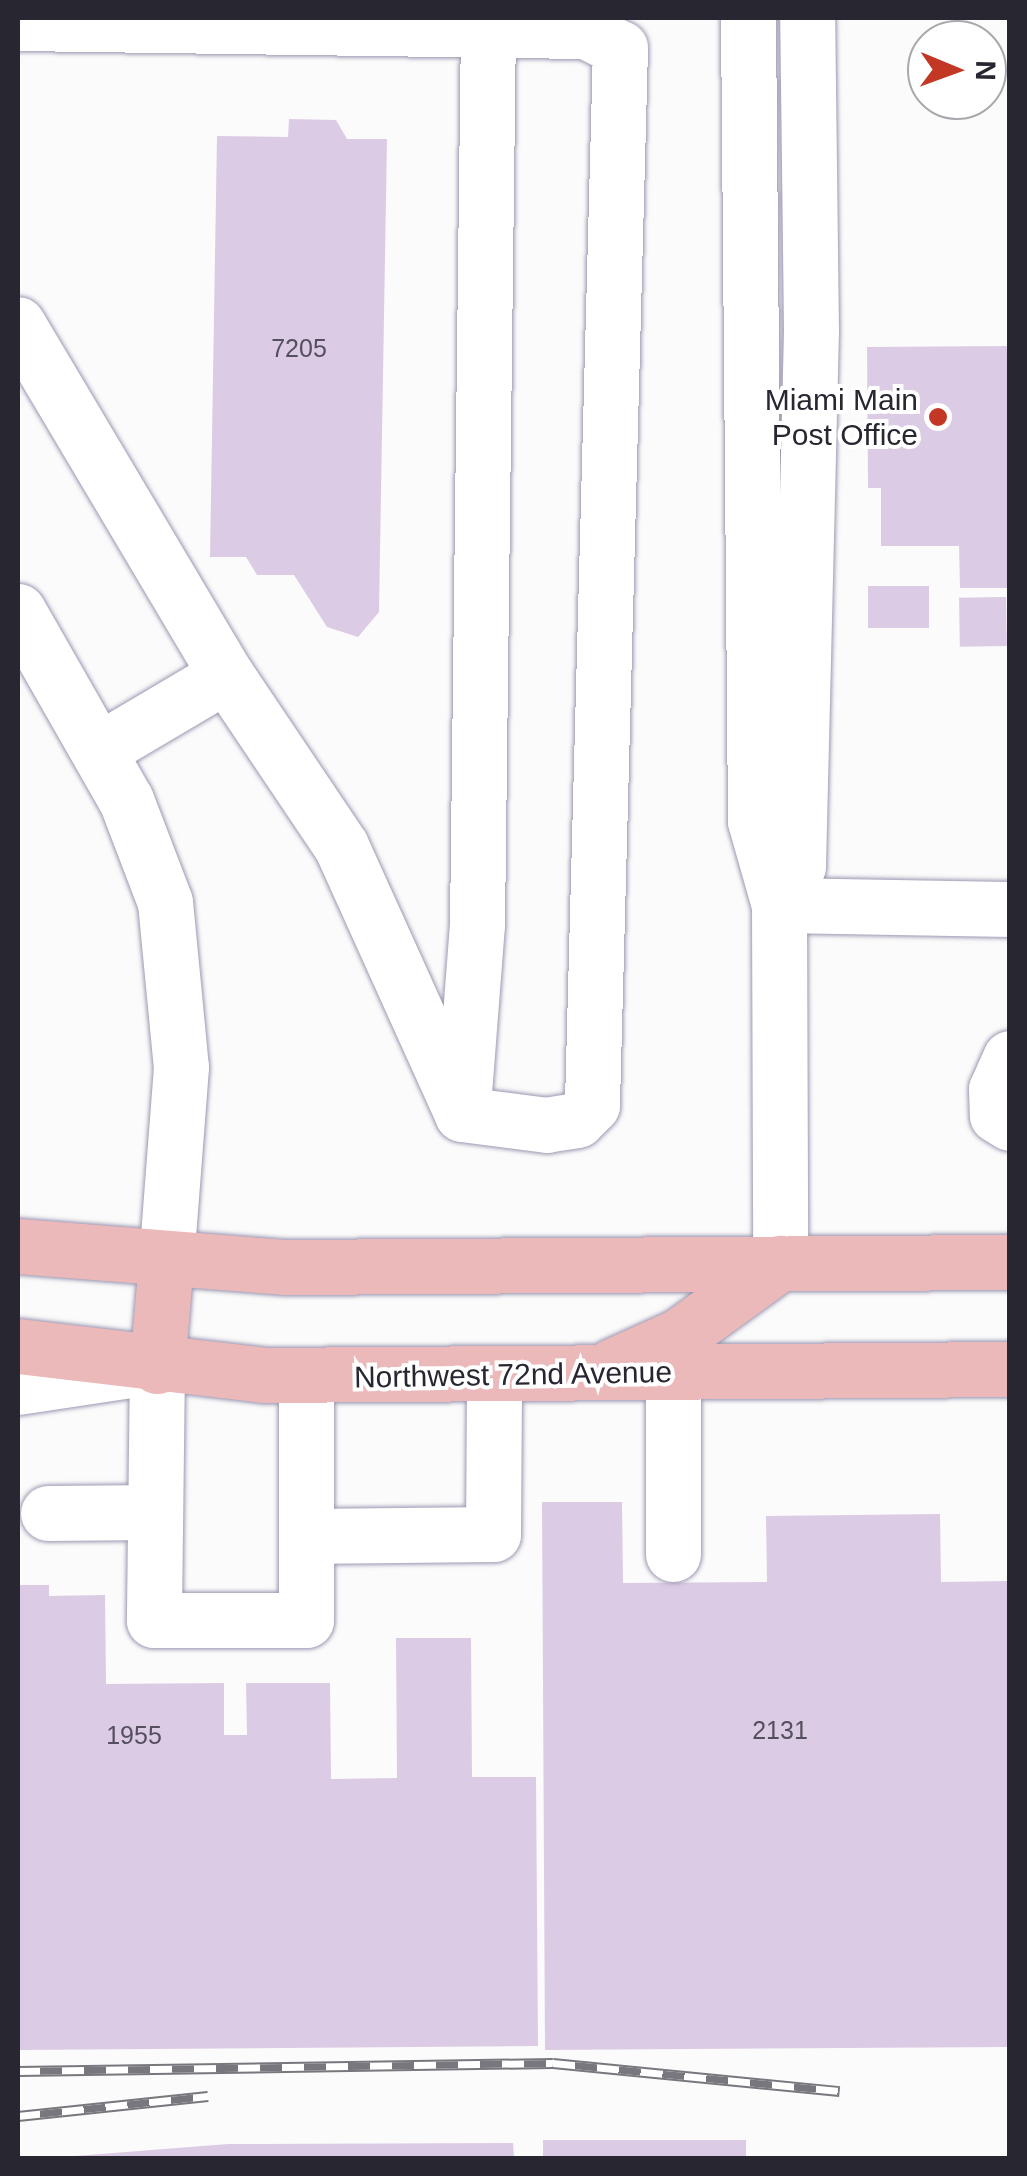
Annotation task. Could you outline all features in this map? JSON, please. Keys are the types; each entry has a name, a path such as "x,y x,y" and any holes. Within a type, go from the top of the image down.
{"main road":[{"path":"18,1246 286,1266 1010,1262"},
{"path":"18,1346 156,1366 166,1260"},
{"path":"596,1374 679,1336 780,1263"},
{"name":"Northwest 72nd Avenue","path":"156,1366 306,1376 1010,1369"}],"street":[{"path":"748,18 755,821 778,905 780,1263"},
{"path":"778,905 798,866 811,330 808,18"},
{"path":"18,23 228,22 586,31 620,48 592,1105 577,1120 547,1125 462,1114"},
{"path":"462,1114 476,924 488,29"},
{"path":"18,324 226,675 341,846 462,1114"},
{"path":"18,611 99,750 150,853 173,948 181,1067 166,1260"},
{"path":"99,750 226,675"},
{"path":"778,905 1010,909"},
{"path":"1010,1058 1000,1067 996,1089 997,1115 1010,1123"},
{"path":"156,1366 154,1620 306,1620 306,1376"},
{"name":"Northwest 72nd Avenue","path":"18,1387 156,1366"},
{"path":"673,1373 674,1554"},
{"path":"306,1536 493,1534 494,1375"},
{"path":"48,1513 155,1512"}],"building":[{"path":"289,119 336,120 347,139 387,139 379,612 358,637 327,627 294,575 257,575 246,557 210,557 217,136 288,137"},
{"name":"Miami Main Post Office","path":"1010,346 1010,588 960,588 959,546 881,546 881,488 868,488 867,347"},
{"path":"868,586 929,586 929,628 868,628"},
{"path":"1006,597 1007,646 960,647 959,598"},
{"path":"542,1502 622,1502 623,1583 767,1582 766,1516 940,1514 941,1582 1010,1581 1010,2047 545,2050"},
{"path":"18,1585 49,1585 49,1596 105,1595 106,1684 224,1683 224,1735 247,1735 246,1683 330,1683 331,1779 397,1778 396,1638 471,1638 472,1777 536,1777 538,2046 20,2050"},
{"path":"543,2140 746,2140 746,2158 543,2158"},
{"path":"513,2143 514,2158 75,2156 228,2144"}],"railway":[{"path":"18,2071 553,2063 840,2091"},
{"path":"18,2116 208,2096"}],"place":[{"name":"Miami Main Post Office","path":"938,417"}]}
